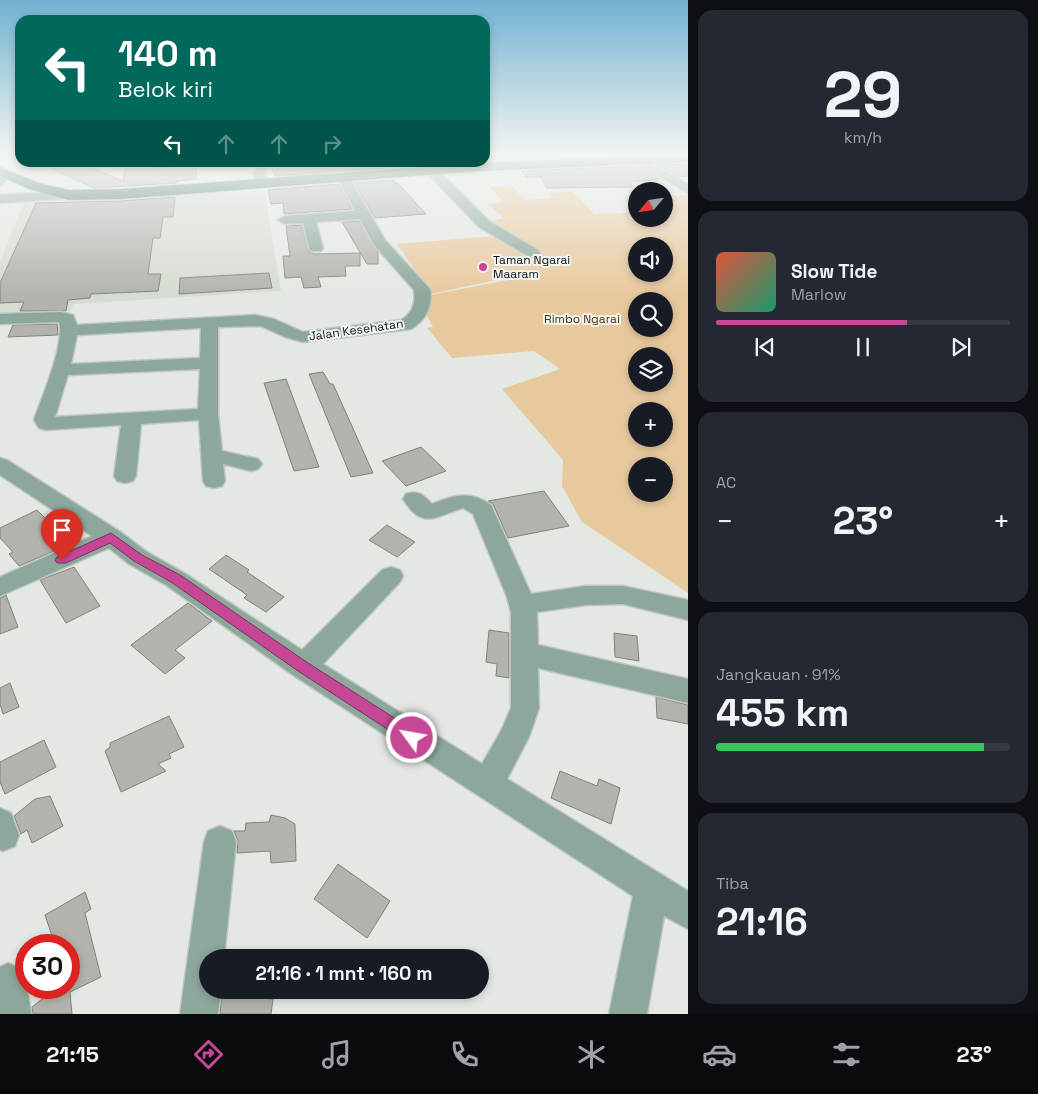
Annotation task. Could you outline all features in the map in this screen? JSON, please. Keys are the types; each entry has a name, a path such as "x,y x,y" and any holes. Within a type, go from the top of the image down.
{"street":[{"name":"Jalan Kesehatan","path":"70,330 264,320 296,336 303,337 405,325 413,321 422,308 424,298 422,290 379,242 356,202"},
{"path":"463,202 484,224 533,253"},
{"path":"285,220 363,215"},
{"path":"308,218 316,248"},
{"path":"0,319 61,317 66,319 70,330 61,370 44,420 46,424 208,414"},
{"path":"210,322 208,414 214,481"},
{"path":"61,370 208,362"},
{"path":"125,476 132,419"},
{"path":"211,454 251,464"},
{"path":"0,465 111,537 138,558 175,579 303,667 688,911"},
{"path":"414,499 424,509 431,512 458,501 468,500 476,503 483,510 522,604 525,708 514,737 487,785"},
{"path":"0,587 111,537"},
{"path":"303,667 391,576"},
{"path":"522,604 586,595 617,595 688,610"},
{"path":"523,653 688,691"},
{"path":"199,1014 220,842"},
{"path":"628,1014 652,888"}],"shaded area":[{"path":"24,202 266,202 281,291 73,304 71,311 0,315 0,261"}],"green space":[{"name":"Rimbo Ngarai","path":"583,202 594,214 628,213 628,228 672,228 673,202 688,202 688,593 582,522 562,486 563,460 502,389 560,369 534,351 452,358 427,328 433,327 426,314 425,296 508,280 496,280 427,295 424,283 397,244 507,235 491,221 504,218 488,204"}],"building":[{"path":"174,202 173,217 163,217 160,238 153,238 148,274 161,274 158,291 91,294 90,298 68,300 66,311 20,311 24,302 0,303 0,283 36,203"},
{"path":"271,202 349,202 352,209 284,214 283,203 271,204"},
{"path":"366,202 415,202 426,214 375,218"},
{"path":"359,221 378,252 378,264 367,264 342,222"},
{"path":"302,225 309,252 314,254 360,253 360,266 345,266 346,276 318,277 321,287 304,288 301,277 285,278 283,256 290,256 286,226"},
{"path":"269,273 272,288 179,294 180,278"},
{"path":"57,324 58,335 8,337 13,325"},
{"path":"323,372 330,384 333,384 373,473 351,477 309,374"},
{"path":"286,379 319,467 294,471 264,383"},
{"path":"421,447 446,471 406,486 382,461"},
{"path":"544,491 569,526 508,538 493,504 488,501"},
{"path":"37,510 55,528 44,533 52,543 49,545 54,551 19,566 9,554 13,552 0,538 0,528"},
{"path":"387,525 415,542 397,557 369,540"},
{"path":"226,555 284,597 266,612 244,598 247,595 209,569"},
{"path":"74,567 100,606 66,623 40,580"},
{"path":"6,595 18,627 0,634 0,598"},
{"path":"188,603 212,621 175,650 185,658 165,674 131,645"},
{"path":"489,630 509,633 509,678 496,676 497,664 486,662"},
{"path":"614,633 637,636 639,661 615,657"},
{"path":"10,683 19,707 3,714 0,704 0,688"},
{"path":"656,697 688,705 688,724 657,718"},
{"path":"169,716 184,747 169,754 171,758 158,764 166,771 121,792 105,751 110,747 110,743"},
{"path":"44,740 56,767 5,794 0,782 0,762"},
{"path":"560,771 597,786 599,779 620,788 611,824 551,798"},
{"path":"50,796 63,826 32,843 27,830 21,834 14,816 35,799"},
{"path":"271,815 285,818 295,824 296,861 271,863 270,851 237,853 238,841 234,831 245,831 246,823 269,822"},
{"path":"338,864 390,901 367,938 314,899"},
{"path":"85,892 91,909 85,913 101,977 80,987 80,934 51,934 45,915"},
{"path":"42,999 71,999 72,1014 33,1014 32,1007"},
{"path":"222,999 273,999 271,1014 220,1014"}],"place":[{"name":"Taman Ngarai Maaram","path":"483,267"}],"route":[{"path":"62,560 111,537 138,558 175,579 303,667 412,738"}]}
